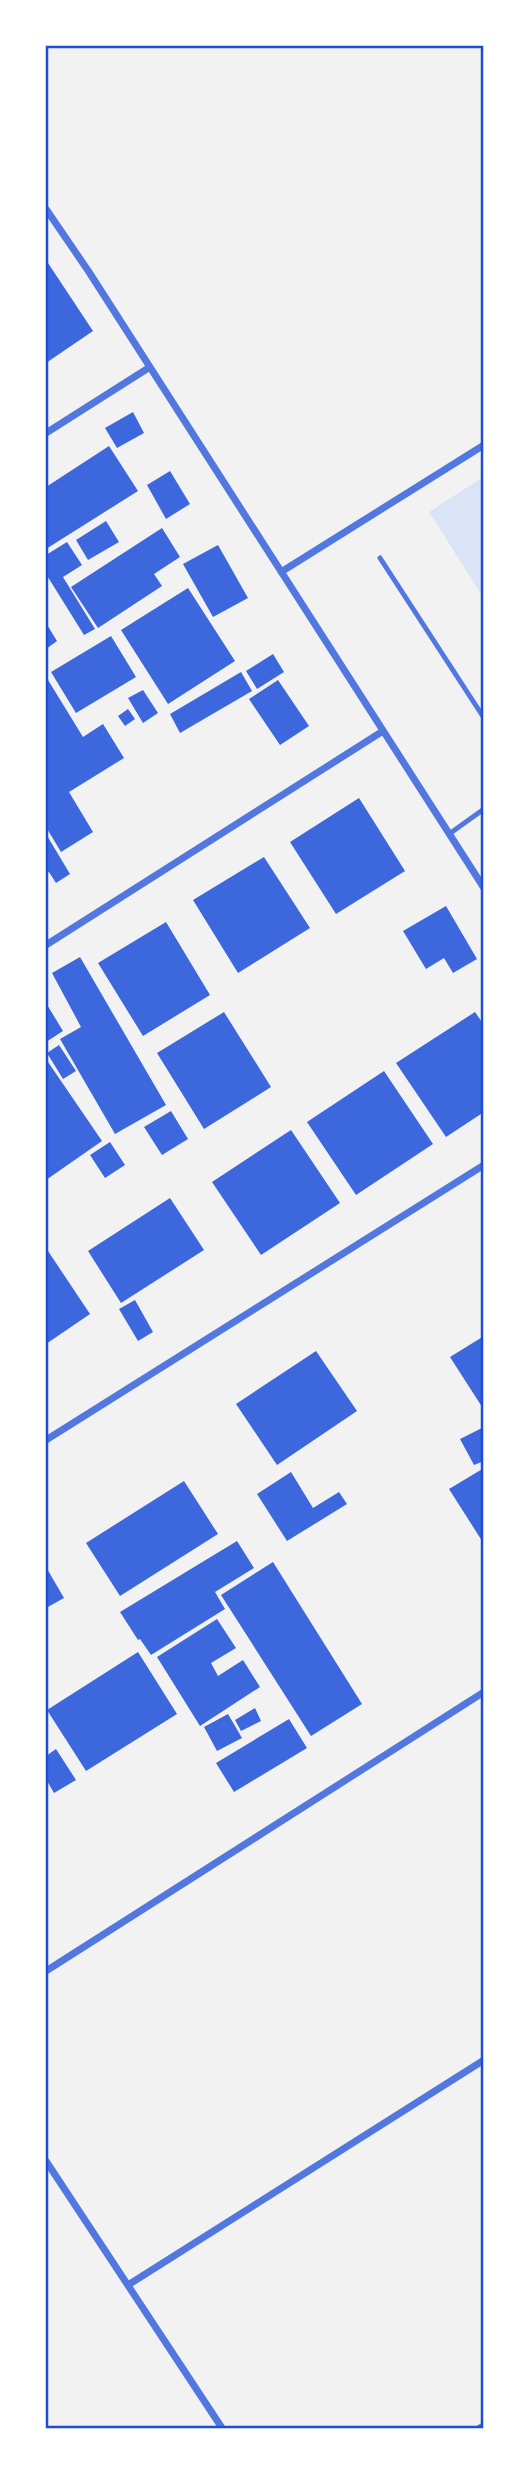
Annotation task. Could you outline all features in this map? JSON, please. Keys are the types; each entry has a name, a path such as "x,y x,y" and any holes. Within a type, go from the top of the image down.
{"street":[{"path":"46,209 484,888"},
{"path":"46,433 150,367"},
{"path":"281,572 484,445"},
{"path":"46,945 383,731"},
{"path":"46,1440 484,1165"},
{"path":"46,1971 484,1692"},
{"path":"128,2285 484,2060"},
{"path":"46,2161 222,2428"}],"lane":[{"path":"380,558 484,718"},
{"path":"449,834 484,809"}],"shaded area":[{"path":"483,477 483,597 429,512"}],"building":[{"path":"46,260 93,331 46,363"},
{"path":"133,412 144,433 117,448 105,428"},
{"path":"109,446 138,491 46,549 46,487"},
{"path":"170,471 190,504 166,519 147,485"},
{"path":"106,521 119,542 88,560 76,540"},
{"path":"162,528 180,557 154,574 162,586 98,628 71,587"},
{"path":"67,542 82,565 63,577 95,629 84,635 46,574 46,555"},
{"path":"218,545 248,598 213,617 183,564"},
{"path":"188,588 235,661 168,704 121,630"},
{"path":"46,623 57,641 46,649"},
{"path":"111,636 136,677 76,713 51,672"},
{"path":"273,654 284,672 257,689 246,671"},
{"path":"241,672 252,691 180,733 170,714"},
{"path":"48,680 83,737 103,724 124,758 69,792 93,832 61,852 46,827"},
{"path":"278,680 309,726 280,745 249,699"},
{"path":"143,690 158,713 143,723 128,698"},
{"path":"128,709 135,719 125,726 118,716"},
{"path":"359,798 405,871 336,914 290,842"},
{"path":"46,834 70,874 56,883 49,872 46,873"},
{"path":"264,857 310,928 238,973 193,900"},
{"path":"446,906 477,959 453,973 444,958 426,969 403,931"},
{"path":"166,922 210,995 143,1036 98,963"},
{"path":"80,957 166,1105 115,1134 60,1039 81,1027 52,973"},
{"path":"46,1003 63,1031 46,1042"},
{"path":"224,1012 271,1087 204,1129 157,1053"},
{"path":"475,1012 484,1025 484,1112 446,1137 396,1063"},
{"path":"59,1045 76,1071 63,1079 47,1053"},
{"path":"46,1059 102,1141 46,1180"},
{"path":"384,1071 433,1144 356,1195 307,1122"},
{"path":"171,1111 188,1139 162,1155 144,1127"},
{"path":"291,1130 340,1203 261,1255 212,1182"},
{"path":"110,1142 125,1165 105,1178 90,1155"},
{"path":"170,1198 204,1250 121,1303 88,1251"},
{"path":"46,1248 90,1314 46,1344"},
{"path":"135,1300 153,1332 138,1341 119,1309"},
{"path":"484,1336 484,1410 450,1357"},
{"path":"316,1351 357,1411 277,1465 236,1404"},
{"path":"484,1427 484,1461 474,1465 460,1439"},
{"path":"484,1468 484,1544 449,1489"},
{"path":"291,1472 313,1508 339,1492 347,1504 287,1541 257,1494"},
{"path":"184,1481 218,1534 120,1596 86,1543"},
{"path":"237,1541 254,1568 215,1592 225,1609 151,1655 120,1612"},
{"path":"273,1562 362,1704 311,1736 221,1595"},
{"path":"46,1567 64,1598 46,1608"},
{"path":"217,1619 236,1648 211,1663 218,1676 243,1660 260,1687 200,1726 157,1657"},
{"path":"138,1652 177,1714 86,1771 47,1710"},
{"path":"255,1708 261,1721 241,1731 235,1720"},
{"path":"228,1714 242,1738 217,1751 204,1727"},
{"path":"289,1719 307,1748 234,1792 216,1763"},
{"path":"56,1749 76,1780 54,1793 46,1779 46,1756"}]}
